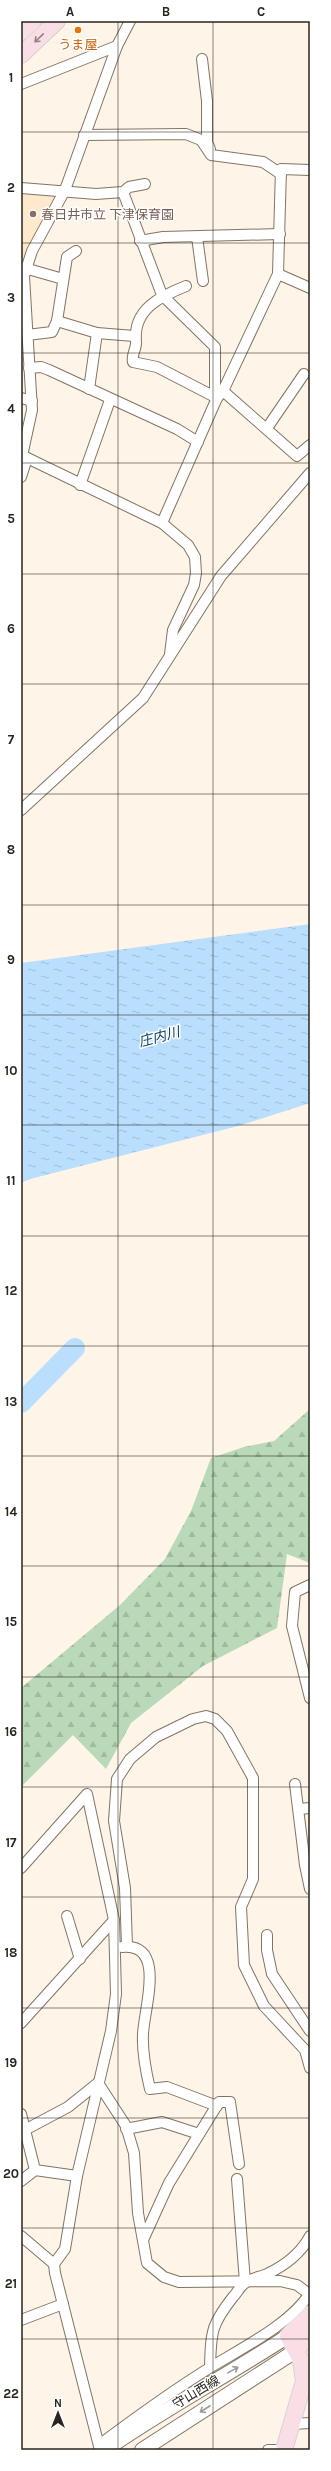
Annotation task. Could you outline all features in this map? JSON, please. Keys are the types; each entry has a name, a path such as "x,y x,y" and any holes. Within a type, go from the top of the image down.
{"main road":[{"path":"21,32 33,21"},
{"path":"21,55 57,21"},
{"path":"284,2450 304,2381 301,2360 297,2350 288,2336 310,2314"},
{"path":"297,2350 310,2333"},
{"name":"守山西線","path":"101,2448 199,2388 254,2358 288,2336"},
{"name":"守山西線","path":"142,2450 297,2350"}],"street":[{"path":"21,478 23,456 32,410 24,268 65,190 117,46 130,21"},
{"path":"21,84 117,46"},
{"path":"202,59 207,101 207,145 210,155 263,162 281,174"},
{"path":"84,135 174,133 201,140 207,145"},
{"path":"162,523 218,395 278,274 281,169 310,170"},
{"path":"21,188 65,190 96,194 123,192 129,187 145,184"},
{"path":"123,192 140,241 162,295 215,347 213,386 218,395"},
{"path":"140,241 163,238 280,234"},
{"path":"197,237 204,281"},
{"path":"27,335 52,332 57,321 67,257 76,251"},
{"path":"24,268 63,279"},
{"path":"278,274 310,288"},
{"path":"186,286 162,295 145,308 134,336 136,341 133,362 157,367 218,395 267,428 297,456 310,445"},
{"path":"57,321 97,333 134,336"},
{"path":"90,389 97,333"},
{"path":"29,368 41,367 50,370 110,400 165,424 198,442"},
{"path":"267,428 304,374"},
{"path":"21,398 32,401"},
{"path":"80,485 110,400"},
{"path":"23,456 80,485 162,523 188,545 195,557 196,573 194,585 173,630 170,654"},
{"path":"21,810 143,698 170,654 222,576 310,473"},
{"path":"310,1585 295,1592 292,1626 310,1698"},
{"path":"127,1946 125,1888 114,1821 117,1779 130,1758 156,1738 193,1719 206,1716 215,1718 227,1732 254,1778 253,1879 241,1907 244,1966 264,2006 305,2050 310,2068"},
{"path":"295,1784 305,1865 310,1889"},
{"path":"21,1868 87,1794 114,1920 116,1947 115,2001 111,2031 78,2176 65,2249 54,2264"},
{"path":"299,1809 310,1808"},
{"path":"66,1916 80,1959"},
{"path":"21,2023 114,1920"},
{"path":"267,1935 267,1950 272,1974 310,2031"},
{"path":"116,1947 135,1947 143,1952 150,1968 143,2035 150,2089 167,2086 217,2106"},
{"path":"21,2236 54,2264 62,2304 101,2448 210,2367 278,2324 293,2312 310,2294 290,2283 191,2283 164,2277 147,2263 138,2213 134,2153 126,2129 98,2083"},
{"path":"23,2132 68,2107 98,2083"},
{"path":"143,2240 169,2183 219,2102 230,2102 239,2164"},
{"path":"21,2114 23,2132 35,2170"},
{"path":"126,2129 162,2122 198,2134"},
{"path":"21,2181 35,2170 78,2176"},
{"path":"237,2179 245,2282"},
{"path":"210,2367 212,2330 216,2318 245,2282 268,2274 285,2263 298,2253 310,2236"},
{"path":"21,2320 62,2304"},
{"path":"292,2424 310,2423"},
{"path":"268,2450 275,2450"}],"shaded area":[{"name":"春日井市立 下津保育園","path":"21,191 57,193 21,263"}],"green space":[{"path":"310,1409 310,1563 287,1554 277,1628 203,1666 131,1723 106,1769 73,1735 21,1787 21,1688 120,1605 165,1559 191,1511 211,1458 244,1447 274,1441"}],"water":[{"name":"庄内川","path":"310,924 310,1103 238,1126 30,1179 21,1183 21,963"}],"waterway":[{"path":"21,1403 75,1348"}],"place":[{"name":"うま屋","path":"78,30"},
{"name":"春日井市立 下津保育園","path":"33,214"}]}
